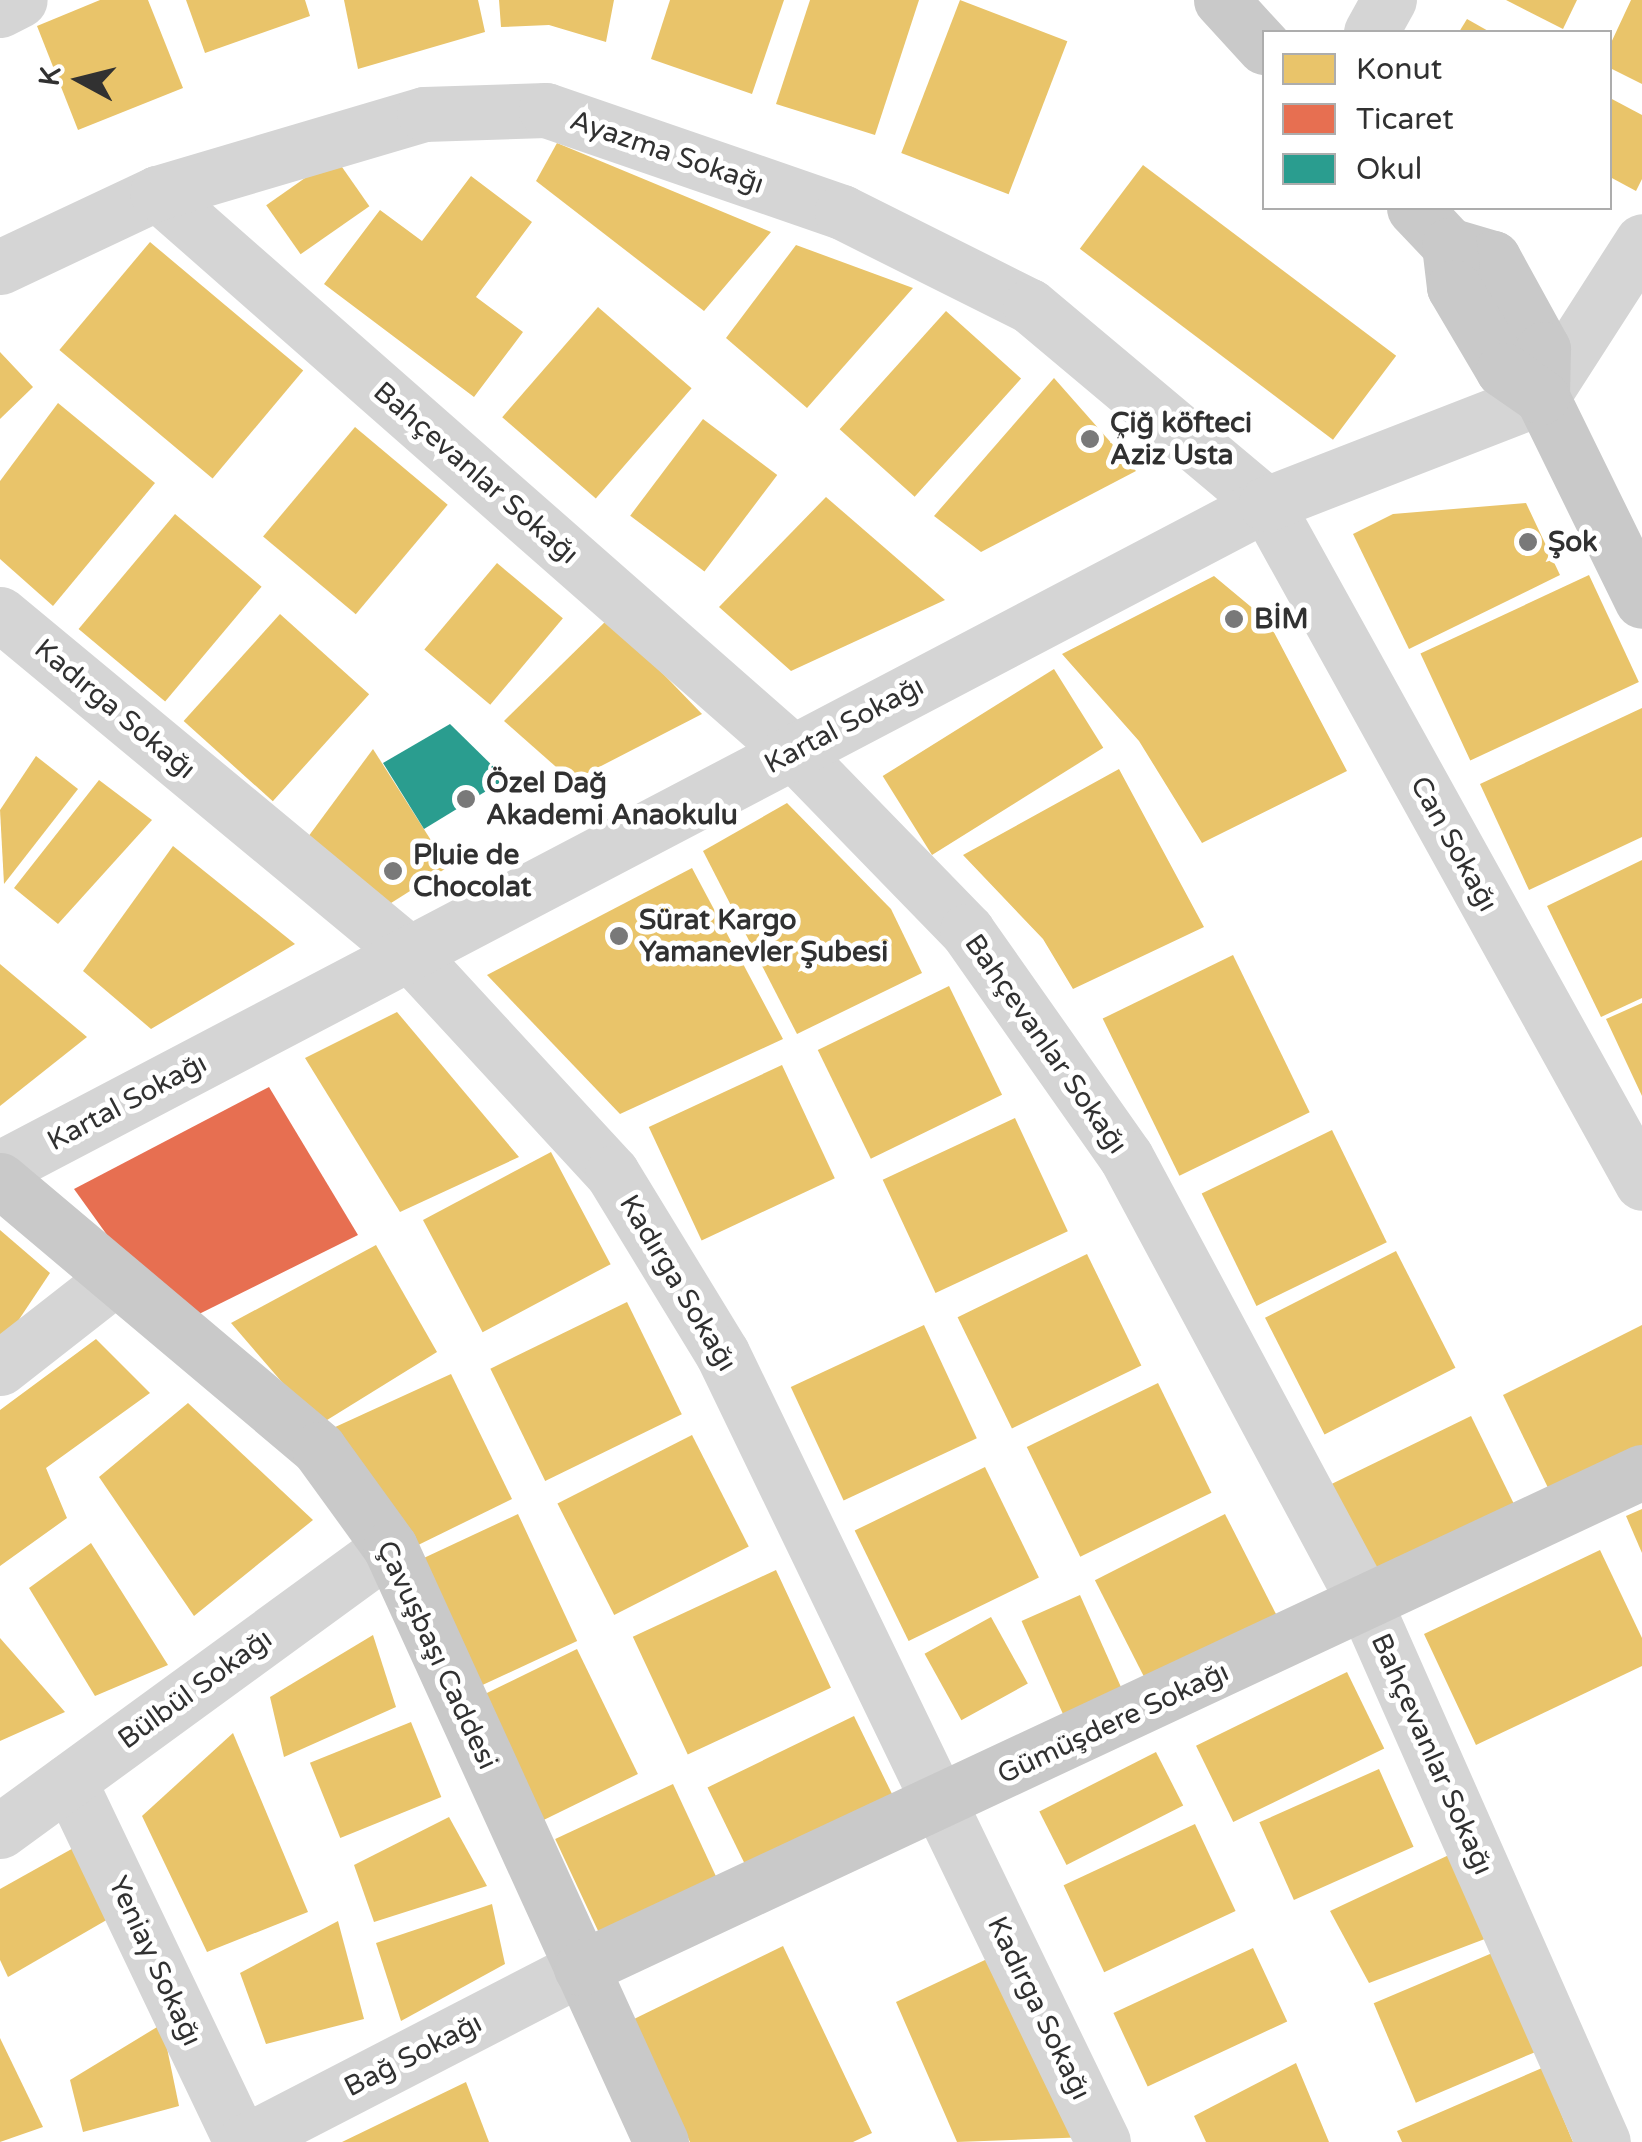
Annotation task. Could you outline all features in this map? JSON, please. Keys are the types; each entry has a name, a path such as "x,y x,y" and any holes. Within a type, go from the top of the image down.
{"main road":[{"path":"1220,0 1262,45"},
{"path":"1432,226 1454,287 1503,370 1542,396 1642,601"},
{"name":"Çavuşbaşı Caddesi","path":"0,1180 318,1449 390,1548 660,2142"},
{"name":"Gümüşdere Sokağı","path":"581,1968 940,1805 1642,1472"}],"street":[{"path":"0,10 20,0"},
{"path":"1373,30 1389,0"},
{"name":"Ayazma Sokağı","path":"0,267 158,193 424,114 546,110 842,212 1030,306 1266,504"},
{"name":"Bahçevanlar Sokağı","path":"158,193 793,752 968,931 1126,1157 1365,1603 1604,2142"},
{"path":"1542,396 1622,303 1642,241"},
{"name":"Kartal Sokağı","path":"0,1168 1266,504 1542,396"},
{"name":"Can Sokağı","path":"1266,504 1642,1183"},
{"name":"Kadırga Sokağı","path":"0,614 410,953 612,1173 722,1353 1104,2142"},
{"path":"0,1368 116,1278"},
{"name":"Bülbül Sokağı","path":"0,1831 390,1548"},
{"name":"Yeniay Sokağı","path":"69,1781 243,2142"},
{"name":"Bağ Sokağı","path":"243,2142 581,1968"}],"building: Konut":[{"path":"100,0 148,0 183,88 78,130 37,26"},
{"path":"186,0 305,0 310,16 205,53"},
{"path":"344,0 478,0 485,32 358,69"},
{"path":"499,0 614,0 606,42 549,25 501,27"},
{"path":"670,0 784,0 752,94 651,59"},
{"path":"810,0 919,0 875,135 776,104"},
{"path":"960,0 1067,41 1009,194 901,153"},
{"path":"1506,0 1577,0 1563,29"},
{"path":"1631,0 1642,0 1642,84 1612,69 1612,41"},
{"path":"1467,19 1486,30 1460,30"},
{"path":"1612,99 1642,115 1642,179 1636,191 1612,178"},
{"path":"557,143 771,232 704,311 536,181"},
{"path":"335,157 369,206 301,254 266,205"},
{"path":"1143,165 1396,356 1333,440 1080,249"},
{"path":"471,176 532,222 476,297 523,332 474,397 324,284 380,210 422,241"},
{"path":"150,242 303,371 213,479 59,350"},
{"path":"796,245 913,288 807,408 726,338"},
{"path":"598,307 692,388 596,499 502,417"},
{"path":"946,311 1021,379 915,497 840,429"},
{"path":"0,352 33,387 0,419"},
{"path":"1054,378 1136,471 981,552 934,516"},
{"path":"58,403 155,483 53,606 0,559 0,481"},
{"path":"703,419 777,475 704,572 630,516"},
{"path":"355,427 448,505 356,614 263,537"},
{"path":"826,497 945,600 791,671 719,607"},
{"path":"1526,503 1560,575 1409,649 1353,534 1393,514"},
{"path":"175,514 262,587 165,702 79,629"},
{"path":"497,563 563,618 490,705 424,650"},
{"path":"1589,575 1639,682 1470,761 1420,654"},
{"path":"1214,576 1268,621 1347,771 1202,843 1139,741 1062,654"},
{"path":"280,614 369,694 273,801 184,721"},
{"path":"609,618 702,714 572,781 504,721"},
{"path":"1054,669 1103,748 932,855 883,776"},
{"path":"1642,708 1642,837 1529,890 1480,784"},
{"path":"373,749 448,867 380,910 305,841"},
{"path":"36,756 78,789 4,884 0,810"},
{"path":"1119,769 1204,927 1073,989 1043,939 963,855"},
{"path":"99,780 152,820 58,924 14,888"},
{"path":"787,803 891,909 922,973 797,1034 703,851"},
{"path":"173,846 295,944 151,1029 83,971"},
{"path":"1642,860 1642,998 1601,1017 1547,906"},
{"path":"692,868 783,1039 620,1114 487,975"},
{"path":"1233,955 1310,1112 1179,1176 1103,1019"},
{"path":"0,964 87,1037 0,1106"},
{"path":"949,986 1002,1095 871,1159 818,1050"},
{"path":"1642,1003 1642,1096 1606,1019"},
{"path":"397,1012 519,1157 400,1212 305,1058"},
{"path":"782,1065 835,1178 702,1240 649,1127"},
{"path":"1015,1118 1068,1231 936,1293 883,1180"},
{"path":"1332,1130 1387,1242 1256,1306 1202,1194"},
{"path":"551,1152 611,1264 483,1332 423,1220"},
{"path":"0,1230 50,1273 0,1348"},
{"path":"376,1245 437,1352 319,1425 231,1323"},
{"path":"1396,1251 1455,1368 1324,1434 1265,1318"},
{"path":"1087,1254 1141,1365 1012,1429 958,1317"},
{"path":"627,1302 682,1414 545,1481 490,1369"},
{"path":"924,1325 977,1438 844,1500 791,1387"},
{"path":"1642,1325 1642,1449 1551,1494 1503,1395"},
{"path":"96,1339 150,1393 46,1468 67,1518 0,1566 0,1410"},
{"path":"451,1374 512,1499 410,1549 333,1428"},
{"path":"1158,1383 1211,1493 1080,1557 1027,1447"},
{"path":"188,1403 313,1520 194,1616 99,1477"},
{"path":"1471,1416 1519,1515 1374,1586 1325,1487"},
{"path":"692,1435 749,1546 614,1615 557,1504"},
{"path":"985,1467 1039,1578 909,1641 855,1531"},
{"path":"1642,1509 1642,1553 1626,1516"},
{"path":"518,1514 577,1641 474,1689 415,1562"},
{"path":"1225,1514 1281,1624 1151,1690 1095,1580"},
{"path":"91,1543 168,1665 95,1696 29,1588"},
{"path":"1600,1550 1642,1638 1642,1666 1476,1745 1424,1634"},
{"path":"776,1570 831,1688 688,1755 633,1637"},
{"path":"1080,1595 1127,1700 1068,1726 1022,1621"},
{"path":"991,1617 1028,1683 961,1720 925,1654"},
{"path":"373,1635 396,1707 284,1757 270,1697"},
{"path":"0,1638 65,1712 0,1741"},
{"path":"577,1649 638,1774 535,1824 475,1699"},
{"path":"1347,1672 1384,1748 1233,1822 1196,1746"},
{"path":"854,1716 896,1802 750,1874 707,1787"},
{"path":"411,1722 441,1797 340,1838 310,1763"},
{"path":"233,1733 308,1912 207,1952 142,1816"},
{"path":"1156,1752 1183,1805 1067,1865 1039,1811"},
{"path":"1379,1769 1414,1847 1294,1900 1259,1822"},
{"path":"673,1784 722,1889 604,1944 555,1839"},
{"path":"449,1817 487,1886 374,1922 354,1865"},
{"path":"1195,1824 1236,1911 1104,1972 1064,1885"},
{"path":"77,1846 110,1918 8,1977 0,1960 0,1889"},
{"path":"1451,1854 1490,1937 1369,1983 1330,1911"},
{"path":"492,1904 505,1964 401,2021 376,1943"},
{"path":"338,1921 364,2019 266,2044 240,1973"},
{"path":"783,1946 872,2133 853,2142 690,2142 632,2020"},
{"path":"1253,1948 1287,2021 1148,2086 1113,2013"},
{"path":"1004,1951 1089,2137 957,2142 896,2002"},
{"path":"1497,1951 1539,2050 1416,2103 1374,2003"},
{"path":"162,2024 179,2106 83,2132 70,2080"},
{"path":"0,2038 43,2127 0,2142"},
{"path":"1296,2063 1329,2142 1206,2142 1194,2116"},
{"path":"1542,2068 1573,2142 1402,2142 1397,2131"},
{"path":"466,2082 489,2142 342,2142"}],"building: Ticaret":[{"path":"269,1087 358,1235 193,1317 120,1253 74,1189"}],"building: Okul":[{"path":"450,724 506,779 424,829 383,763"}],"place":[{"name":"Çiğ köfteci Aziz Usta","path":"1090,439"},
{"name":"Şok","path":"1528,542"},
{"name":"BİM","path":"1234,619"},
{"name":"Özel Dağ Akademi Anaokulu","path":"466,799"},
{"name":"Pluie de Chocolat","path":"393,871"},
{"name":"Sürat Kargo Yamanevler Şubesi","path":"619,936"}]}
